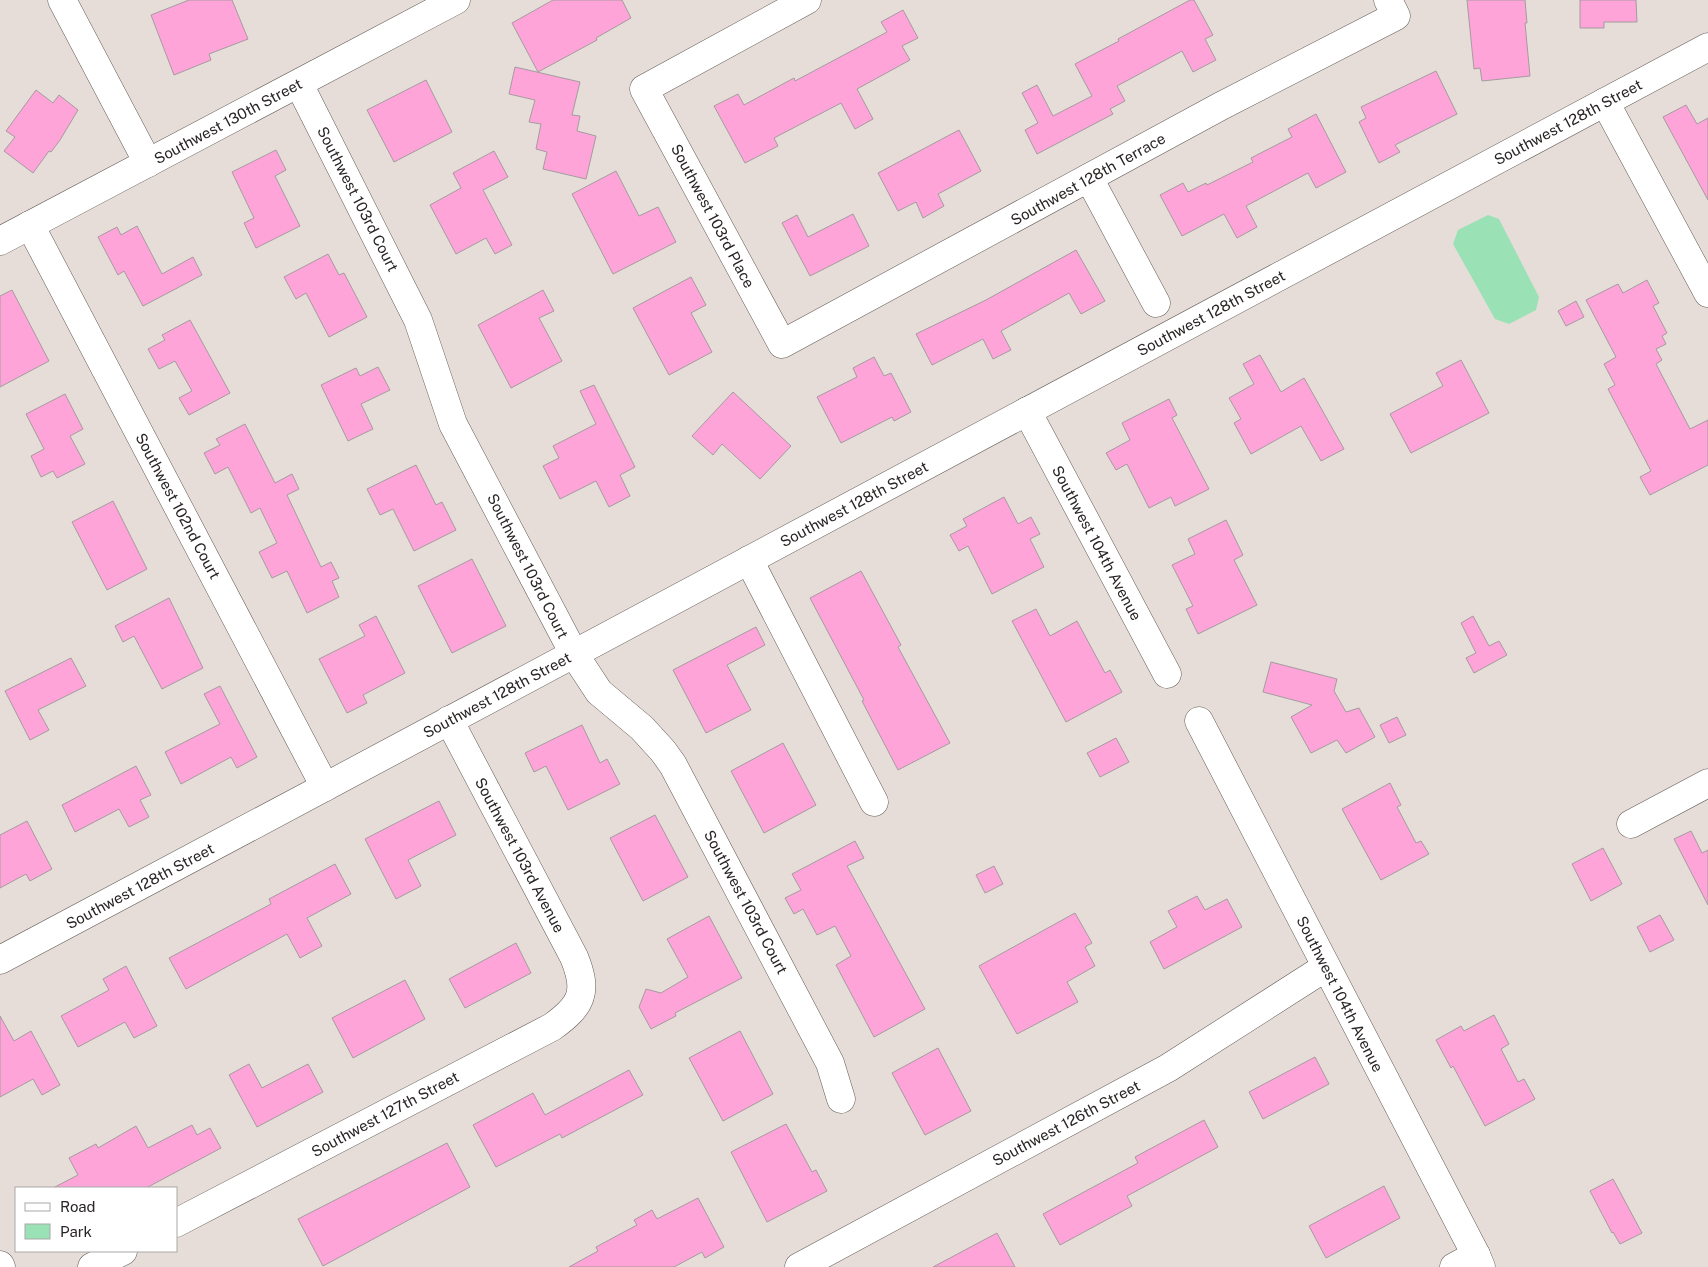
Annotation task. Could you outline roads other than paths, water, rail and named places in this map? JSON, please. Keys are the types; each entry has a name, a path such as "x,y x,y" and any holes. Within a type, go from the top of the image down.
{"street":[{"path":"62,0 148,163"},
{"name":"Southwest 130th Street","path":"0,241 456,0"},
{"name":"Southwest 103rd Place","path":"782,344 644,89 807,0"},
{"name":"Southwest 128th Terrace","path":"782,344 1221,106 1392,8"},
{"name":"Southwest 128th Street","path":"0,960 1708,47"},
{"name":"Southwest 103rd Court","path":"299,84 418,320 453,424 574,654 599,692 642,728 673,765 830,1063 841,1099"},
{"path":"1605,102 1708,293"},
{"path":"1089,178 1156,303"},
{"name":"Southwest 102nd Court","path":"30,225 325,787"},
{"name":"Southwest 104th Avenue","path":"1027,411 1167,674"},
{"path":"749,560 874,802"},
{"name":"Southwest 103rd Avenue","path":"449,720 574,957 581,977 582,993"},
{"name":"Southwest 104th Avenue","path":"1199,721 1326,968 1470,1263"},
{"path":"1631,824 1708,783"},
{"name":"Southwest 126th Street","path":"799,1267 1168,1068 1326,968"},
{"name":"Southwest 127th Street","path":"178,1222 552,1027 569,1013 582,993"},
{"path":"92,1267 121,1252"}]}
